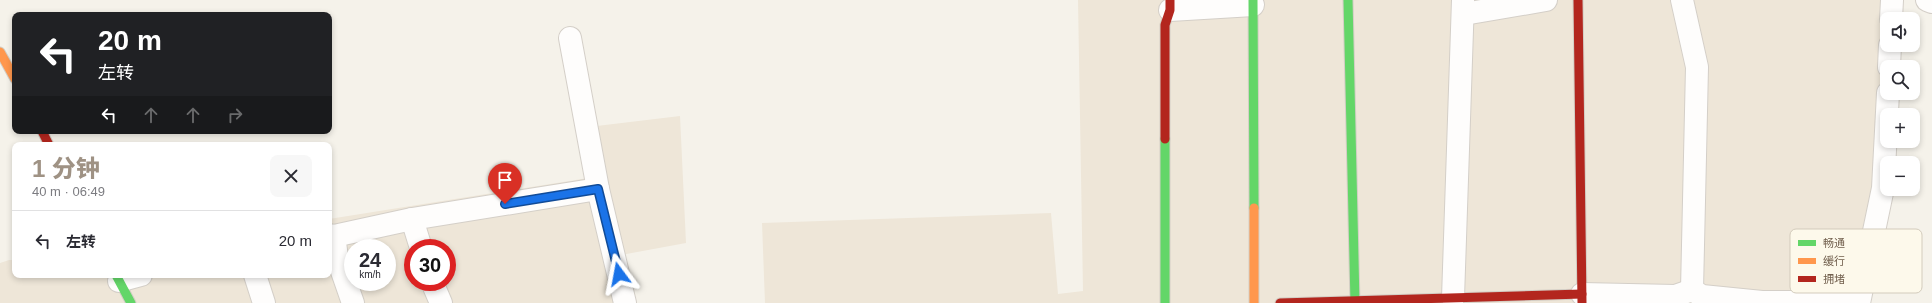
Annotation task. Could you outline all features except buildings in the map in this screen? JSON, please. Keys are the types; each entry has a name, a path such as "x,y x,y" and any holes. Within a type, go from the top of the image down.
{"street":[{"path":"1348,0 1355,302"},
{"path":"1453,298 1463,7 1546,0"},
{"path":"1578,0 1582,298"},
{"path":"1682,0 1697,67 1692,290"},
{"path":"1891,12 1892,0"},
{"path":"1927,0 1932,2"},
{"path":"1165,303 1165,26 1170,5 1253,3 1254,303"},
{"path":"570,38 598,189 626,303"},
{"path":"0,52 12,74"},
{"path":"1874,229 1883,188 1888,100"},
{"path":"353,303 337,257 332,236 412,220 598,189"},
{"path":"412,220 418,239"},
{"path":"117,278 131,303"},
{"path":"256,278 264,303"},
{"path":"1280,303 1453,298 1675,296 1692,290"},
{"path":"1692,290 1702,296 1762,302 1859,302"},
{"path":"436,291 441,303"}],"shaded area":[{"path":"1078,0 1901,0 1892,12 1880,12 1880,52 1887,52 1887,60 1880,60 1880,100 1886,100 1886,108 1880,108 1880,148 1882,148 1873,229 1790,229 1790,293 1867,293 1866,303 765,303 762,223 1051,213 1058,294 1083,291"},
{"path":"680,116 686,243 621,255 632,303 0,303 0,263 9,260 12,260 12,278 332,278 332,219 588,178 580,128"}],"traffic: fast":[{"path":"1253,0 1254,208"},
{"path":"1348,0 1355,303"},
{"path":"1165,139 1165,303"},
{"path":"118,278 131,303"}],"traffic: slow":[{"path":"0,52 12,74"},
{"path":"1254,208 1254,303"}],"traffic: jam":[{"path":"1165,139 1165,25 1170,10 1170,0"},
{"path":"1578,0 1582,303"},
{"path":"44,134 48,142"},
{"path":"1280,303 1582,294"}],"route":[{"path":"505,204 598,189 619,274"}]}
